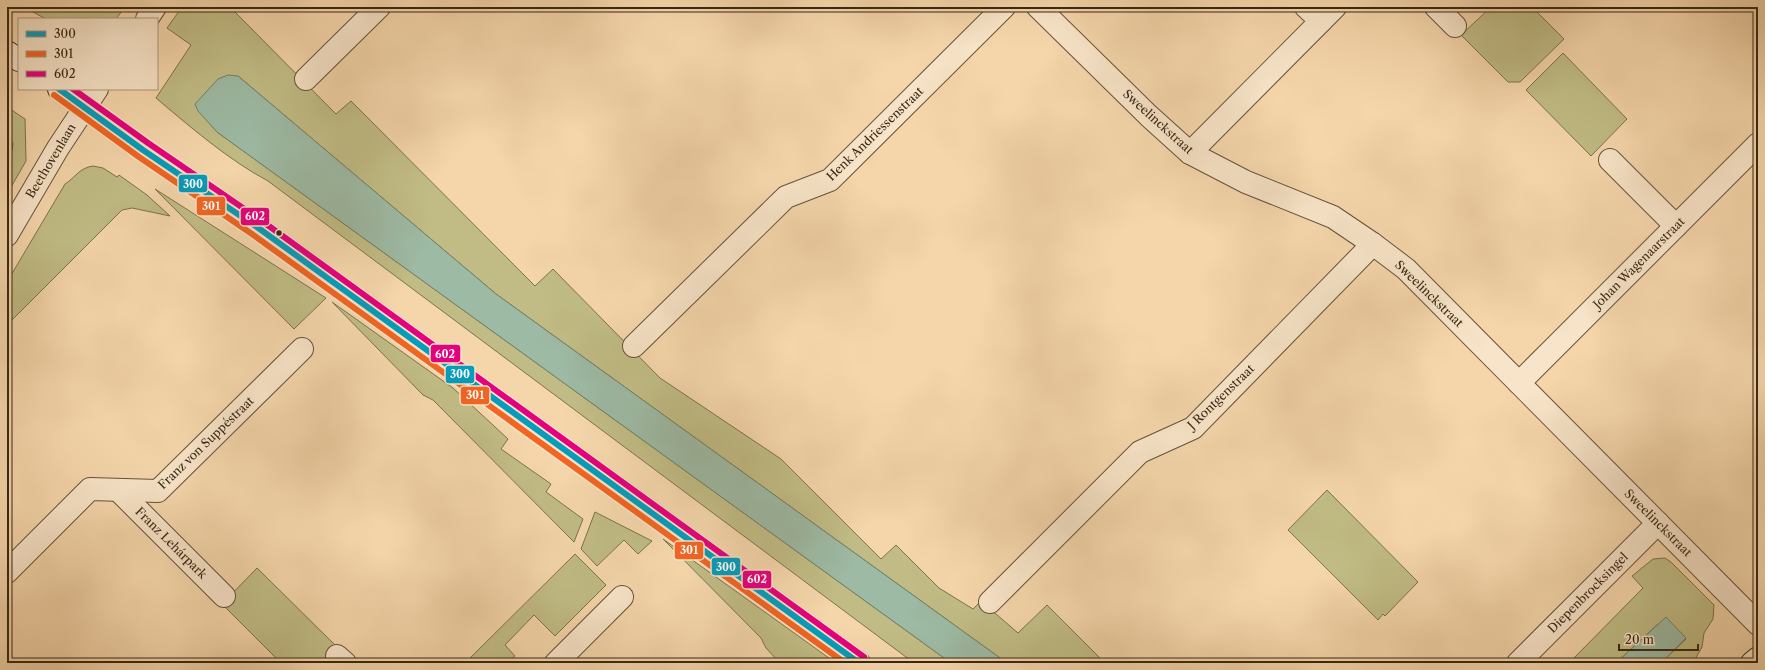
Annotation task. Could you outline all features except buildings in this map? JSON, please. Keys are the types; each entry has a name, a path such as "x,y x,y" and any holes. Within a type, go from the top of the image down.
{"street":[{"path":"148,18 155,7"},
{"path":"306,79 379,7"},
{"name":"Henk Andriessenstraat","path":"634,346 786,197 830,180 1004,7"},
{"name":"Sweelinckstraat","path":"1038,7 1149,116 1190,153 1246,182 1333,218 1373,244 1406,269 1758,624"},
{"path":"1436,7 1455,26"},
{"path":"1190,153 1321,12"},
{"path":"7,52 18,59"},
{"path":"60,90 143,150 258,226 859,663"},
{"name":"Beethovenlaan","path":"7,235 58,148 96,90"},
{"name":"Johan Wagenaarstraat","path":"1519,383 1758,144"},
{"path":"1610,160 1676,226"},
{"name":"J Rontgenstraat","path":"990,602 1140,452 1192,428 1373,244"},
{"name":"Franz von Suppéstraat","path":"7,572 90,489 158,491 302,349"},
{"name":"Franz Lehárpark","path":"118,490 224,596"},
{"name":"Diepenbrocksingel","path":"1518,663 1658,523"},
{"path":"556,663 622,597"},
{"path":"1752,663 1758,658"}],"shaded area":[{"path":"24,7 125,7 117,18 44,18"},
{"path":"182,7 230,7 336,114 351,101 535,286 553,269 660,378 781,459 881,559 896,545 939,588 973,609 981,601 1018,633 1047,605 1105,663 1007,663 496,294 238,76 199,111 217,132 951,663 914,663 268,181 239,164 156,98 191,45 167,28"},
{"path":"1491,7 1532,7 1564,39 1520,82 1508,82 1461,35"},
{"path":"1563,53 1627,119 1591,156 1526,90"},
{"path":"228,75 238,76 496,294 1007,663 951,663 217,132 198,111 195,104 218,79"},
{"path":"7,107 25,119 26,161 7,194 7,158 12,150 13,143 7,136"},
{"path":"7,136 13,143 12,150 7,158"},
{"path":"93,166 103,168 117,177 119,175 147,195 170,216 132,208 122,210 7,325 7,282 65,184 84,169"},
{"path":"155,189 326,298 294,329"},
{"path":"332,302 453,388 508,439 501,449 551,484 546,492 583,519 574,542 433,400 423,395"},
{"path":"1327,490 1418,582 1385,616 1383,614 1378,620 1288,530"},
{"path":"595,512 652,541 638,554 624,540 597,566 581,549"},
{"path":"663,539 836,663 780,663 766,648 761,638"},
{"path":"575,554 606,585 555,636 534,615 505,645 515,656 507,663 465,663"},
{"path":"1665,558 1671,562 1714,605 1713,619 1704,633 1702,647 1693,663 1661,663 1686,639 1658,624 1616,663 1569,663 1643,588 1632,576 1653,559"},
{"path":"257,568 338,648 323,663 281,663 222,604"},
{"path":"1666,617 1686,638 1661,663 1616,663"}],"transit line":[{"name":"300","path":"60,90 143,150 257,227 859,663"},
{"name":"602","path":"74,90 148,143 262,221 864,657"},
{"name":"301","path":"54,95 139,157 252,234 845,663"}]}
